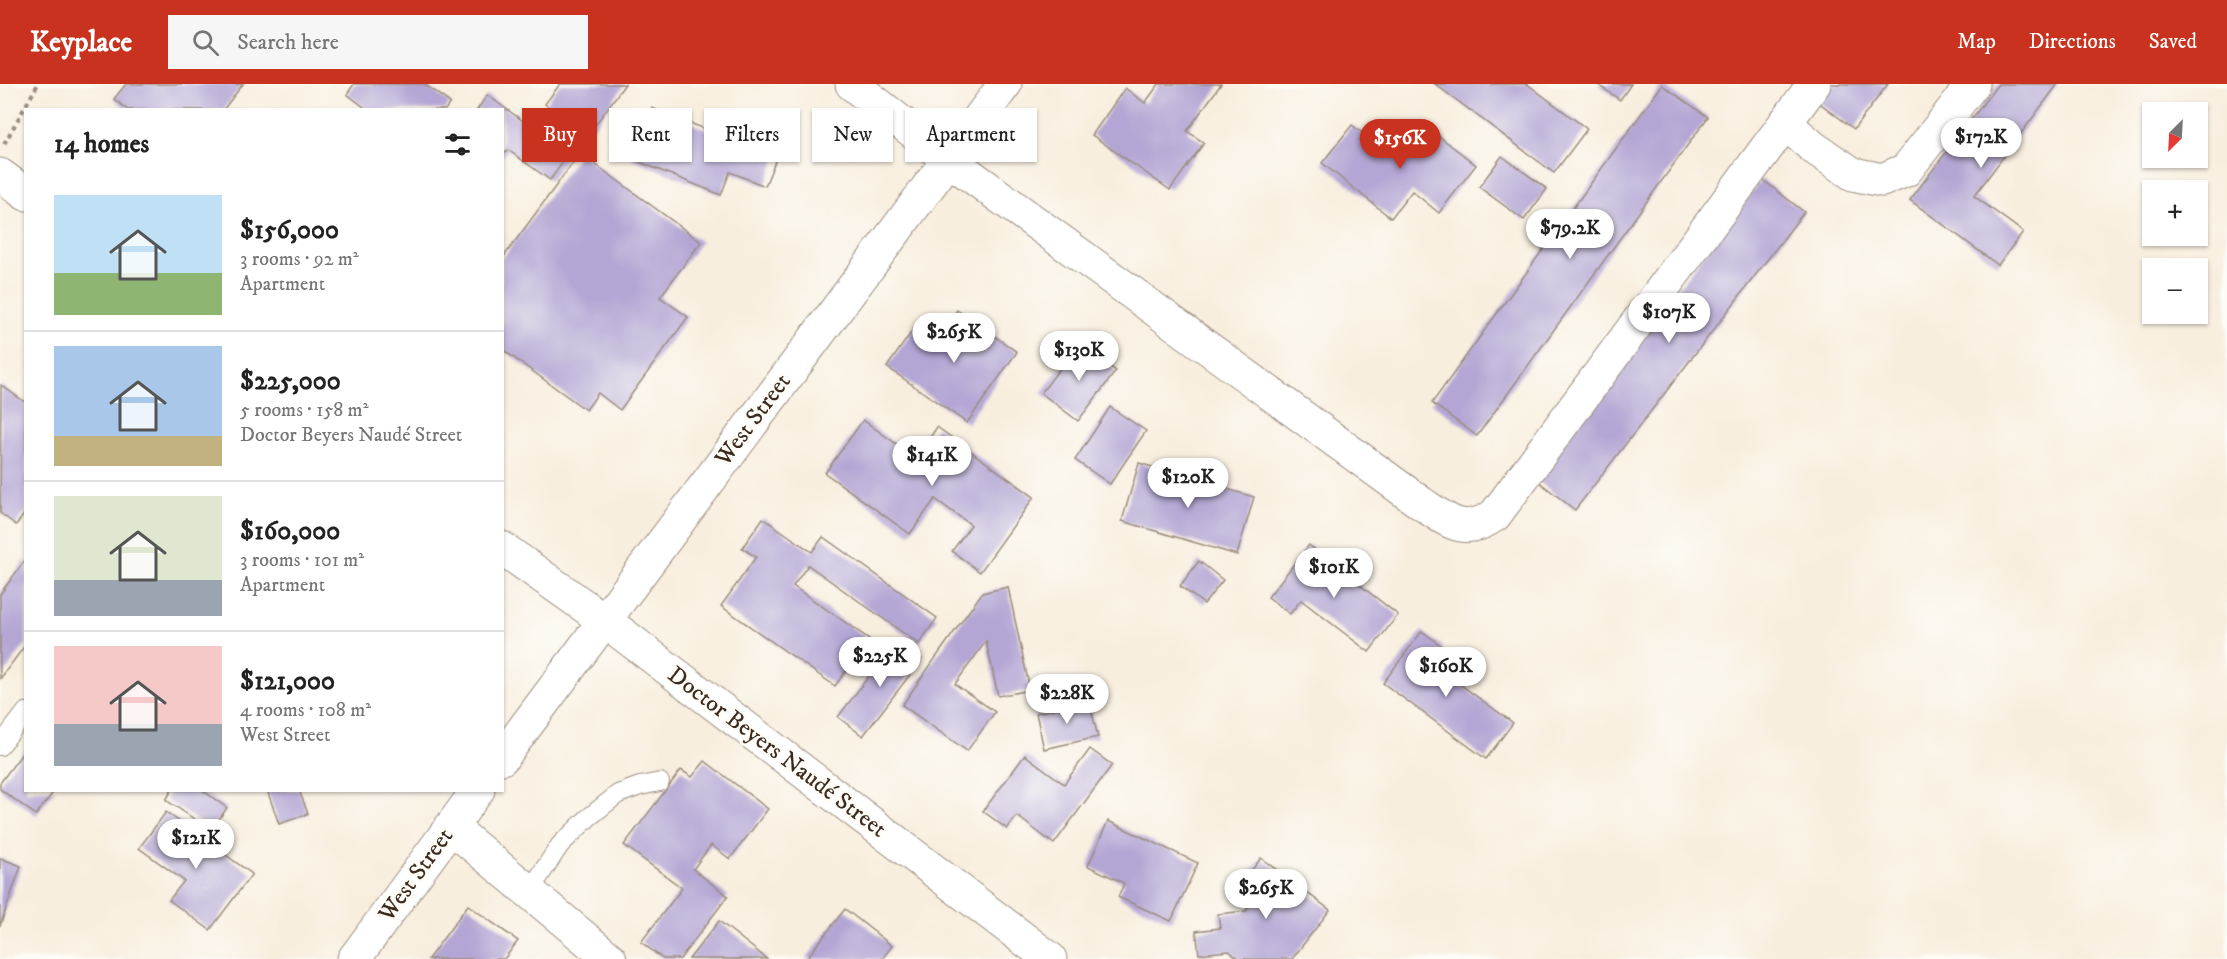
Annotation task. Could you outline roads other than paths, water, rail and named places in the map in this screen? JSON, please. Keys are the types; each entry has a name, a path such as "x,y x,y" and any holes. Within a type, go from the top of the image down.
{"street":[{"path":"852,84 905,125"},
{"name":"West Street","path":"987,108 1005,84"},
{"path":"952,162 1421,503 1454,524 1466,527 1486,521 1494,515 1814,84"},
{"path":"1785,123 1814,148 1853,174 1882,180 1906,170 1973,84"},
{"name":"West Street","path":"504,755 946,162"},
{"path":"0,175 24,193"},
{"name":"Doctor Beyers Naudé Street","path":"504,549 604,620 1046,958"},
{"name":"West Street","path":"354,959 477,792"},
{"path":"451,827 610,959"}],"lane":[{"path":"0,746 24,715"},
{"path":"529,892 560,845 588,818 618,794 660,782"}]}
